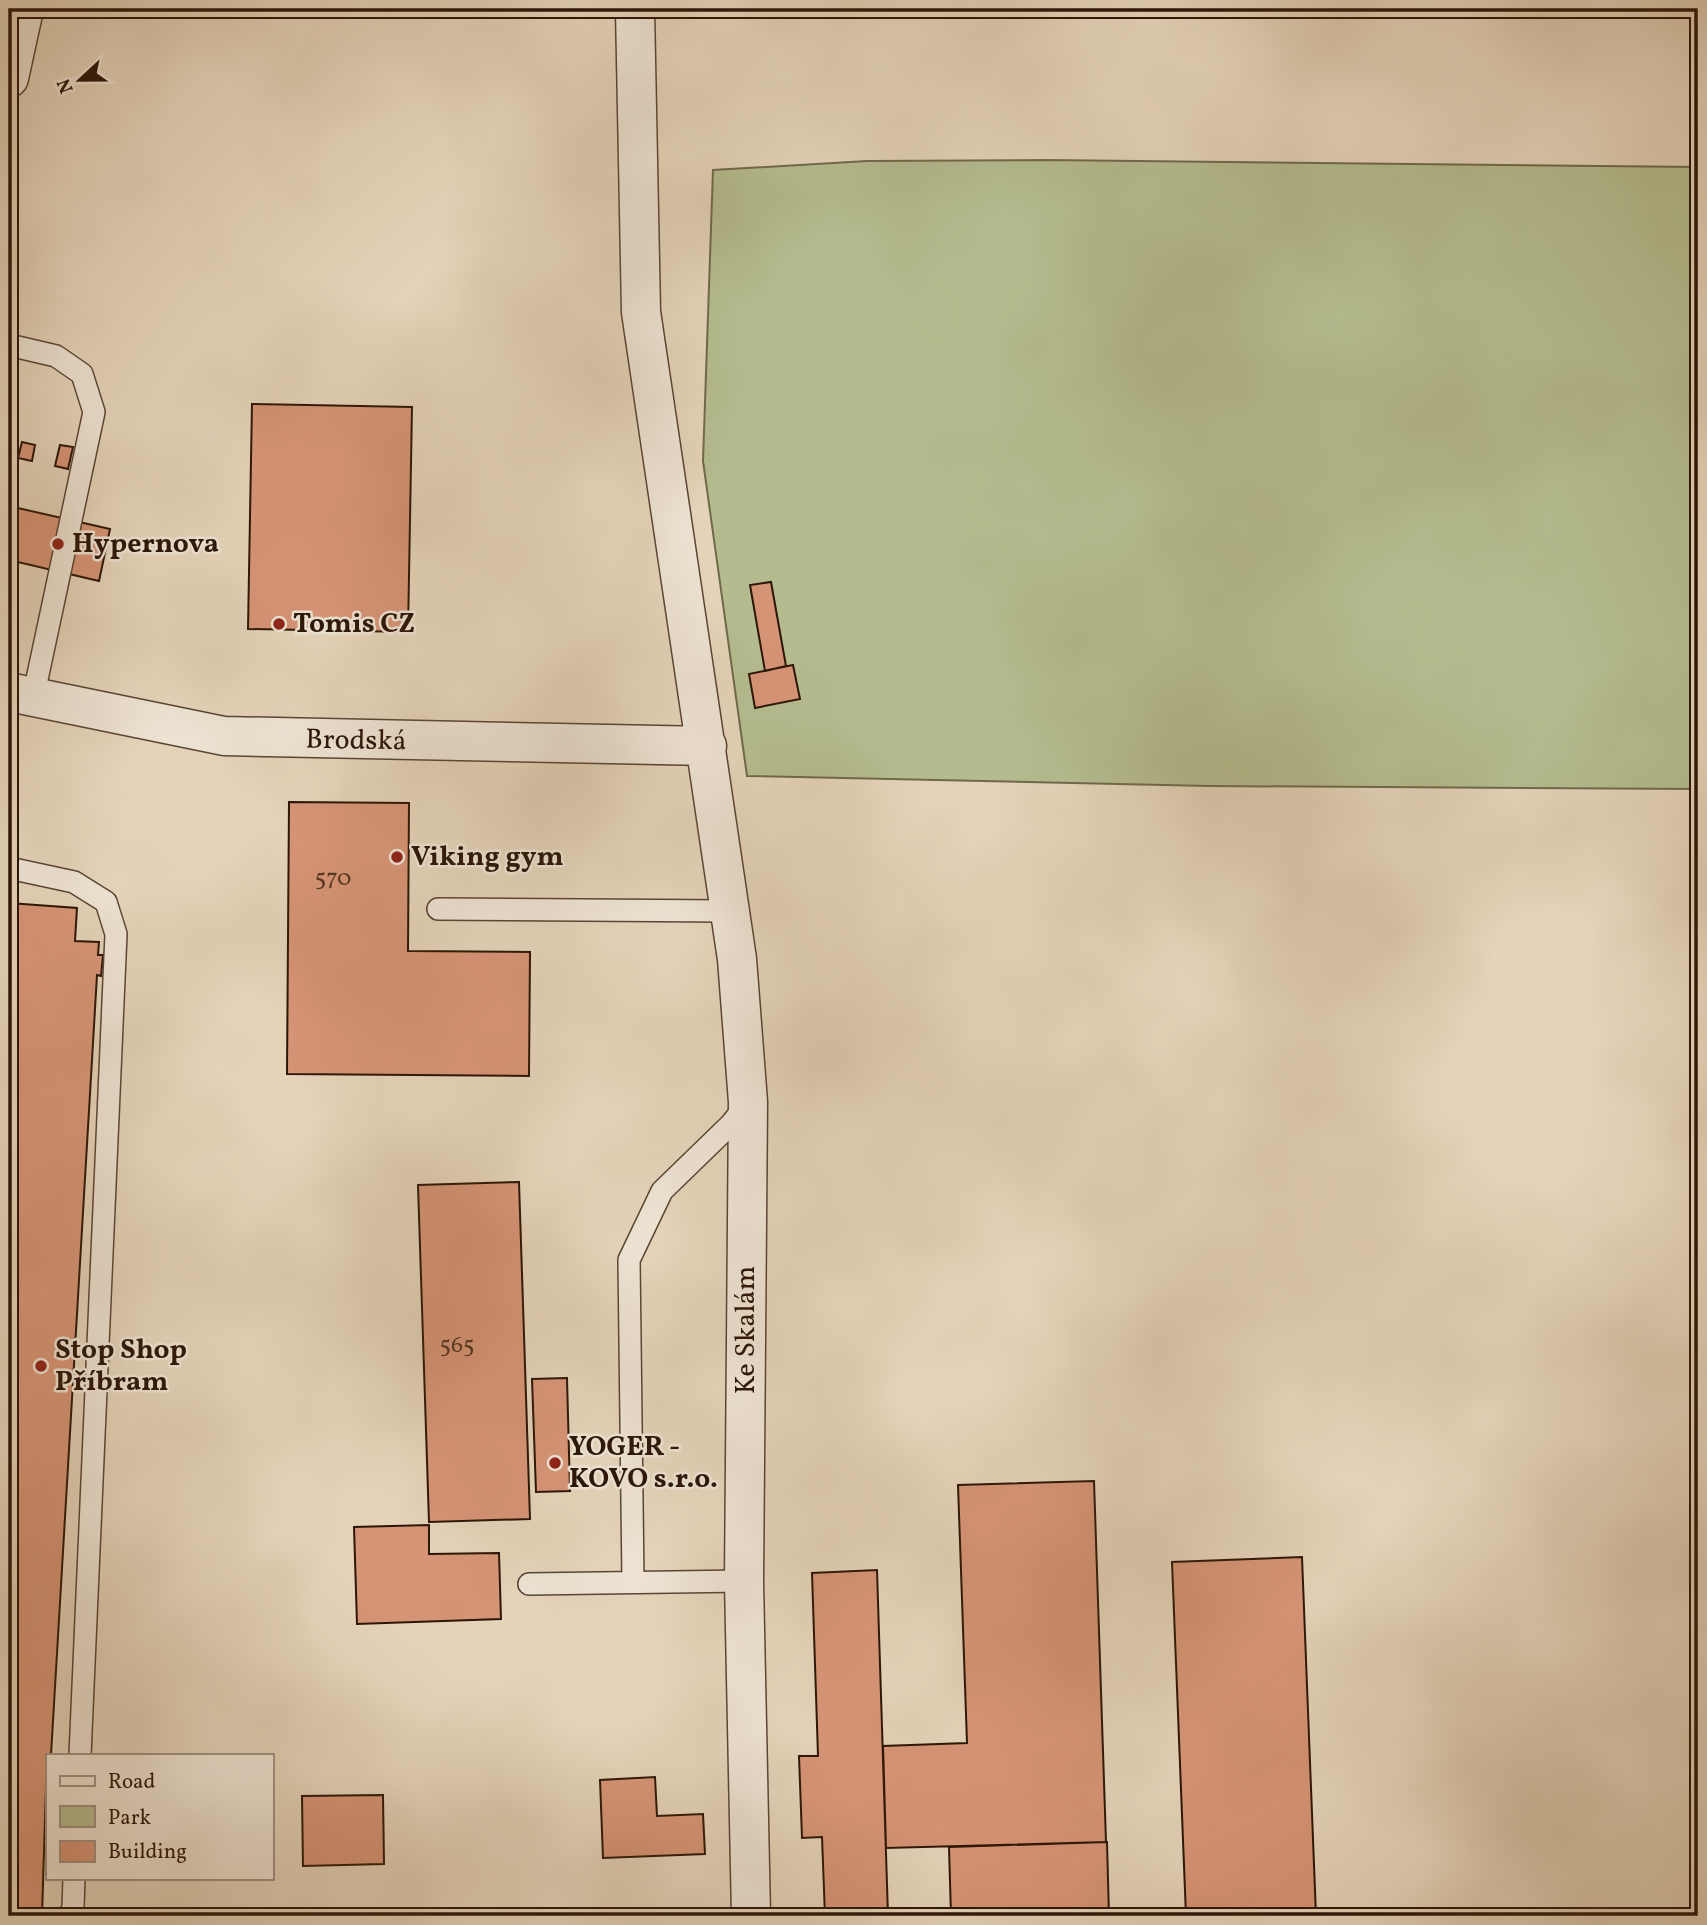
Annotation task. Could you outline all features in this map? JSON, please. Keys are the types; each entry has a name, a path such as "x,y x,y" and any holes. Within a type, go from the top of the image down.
{"street":[{"path":"9,78 24,9"},
{"name":"Ke Skalám","path":"635,9 641,312 737,959 748,1102 744,1581 751,1916"},
{"name":"Brodská","path":"21,695 224,736 707,746"}],"lane":[{"path":"9,345 56,356 82,374 94,412 21,695"},
{"path":"9,868 74,882 106,902 116,934 80,1754"},
{"path":"439,909 730,911"},
{"path":"633,1582 629,1260 662,1191 730,1124 748,1102"},
{"path":"529,1584 744,1581"},
{"path":"69,1916 73,1908 75,1880"}],"green space":[{"path":"1047,160 1698,167 1698,789 1209,786 747,776 703,461 713,170 867,161"}],"building":[{"path":"252,404 412,407 408,632 248,629"},
{"path":"22,442 35,445 32,461 18,458"},
{"path":"60,445 73,447 68,469 55,466"},
{"name":"Hypernova","path":"9,506 110,529 99,581 9,560"},
{"path":"771,582 786,666 765,671 750,585"},
{"path":"793,665 800,699 755,708 749,674"},
{"path":"289,802 409,803 408,951 530,952 529,1076 287,1074"},
{"name":"Stop Shop Příbram","path":"9,903 77,908 75,941 99,942 98,955 103,955 101,976 97,975 51,1754 46,1754 42,1916 9,1915"},
{"path":"519,1182 530,1519 429,1522 418,1185"},
{"path":"567,1378 570,1491 536,1492 532,1379"},
{"path":"1094,1481 1106,1842 886,1848 883,1746 967,1743 958,1485"},
{"path":"429,1525 429,1554 499,1553 501,1619 357,1624 354,1527"},
{"path":"1302,1557 1316,1916 1186,1916 1172,1562"},
{"path":"877,1570 888,1916 825,1916 822,1837 802,1838 799,1756 818,1756 812,1573"},
{"path":"655,1777 657,1816 703,1814 705,1854 603,1858 600,1780"},
{"path":"383,1795 384,1864 303,1866 302,1796"},
{"path":"1107,1842 1109,1916 951,1916 949,1847"}],"place":[{"name":"Hypernova","path":"58,544"},
{"name":"Tomis CZ","path":"279,624"},
{"name":"Viking gym","path":"397,857"},
{"name":"Stop Shop Příbram","path":"41,1366"},
{"name":"YOGER - KOVO s.r.o.","path":"555,1463"}]}
